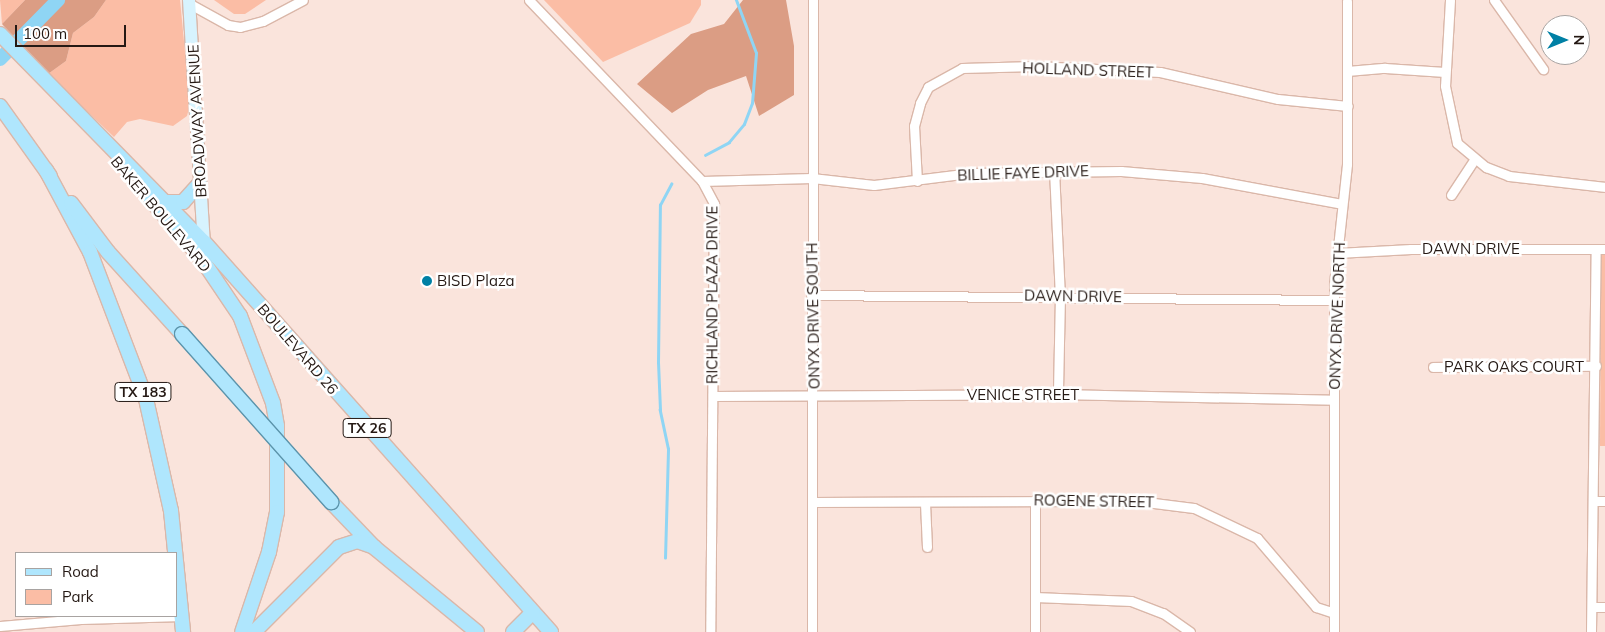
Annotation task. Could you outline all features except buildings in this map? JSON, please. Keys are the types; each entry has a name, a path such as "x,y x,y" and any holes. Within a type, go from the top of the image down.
{"main road":[{"name":"BROADWAY AVENUE","path":"190,2 204,242"},
{"path":"0,34 78,118"},
{"name":"TX 183","path":"2,109 46,170 90,252 146,399 171,510 175,552"},
{"name":"BOULEVARD 26","path":"78,118 204,242 551,632"},
{"name":"BAKER BOULEVARD","path":"78,118 201,258 240,316 267,378 278,426 277,512 272,543 242,632"},
{"path":"46,170 108,252 331,502 375,548 477,632"},
{"path":"165,202 184,202 200,183"},
{"path":"254,632 339,547 357,541 375,548"},
{"name":"TX 183","path":"178,577 183,632"},
{"path":"514,632 533,612"}],"street":[{"path":"190,2 228,25 240,27 263,21 303,0"},
{"name":"RICHLAND PLAZA DRIVE","path":"529,0 702,181 714,204 710,632"},
{"name":"ONYX DRIVE SOUTH","path":"812,632 814,394 811,295 813,0"},
{"path":"1450,0 1445,72 1450,123 1456,143 1474,160 1509,176 1605,187"},
{"path":"1494,0 1543,69"},
{"name":"ONYX DRIVE NORTH","path":"1334,632 1334,300 1348,106 1347,1"},
{"name":"HOLLAND STREET","path":"917,181 914,126 920,103 928,87 962,68 1035,66 1160,72 1278,99 1348,106"},
{"path":"1347,71 1392,68 1445,72"},
{"path":"1452,194 1474,160"},
{"path":"1054,170 1060,296 1058,394"},
{"name":"BILLIE FAYE DRIVE","path":"702,181 812,178 874,185 963,174 1054,170 1202,178 1342,204"},
{"name":"DAWN DRIVE","path":"1337,253 1411,249 1601,249"},
{"path":"1591,632 1595,501 1596,366 1601,249"},
{"name":"DAWN DRIVE","path":"811,295 1334,300"},
{"name":"PARK OAKS COURT","path":"1433,367 1596,366"},
{"name":"VENICE STREET","path":"712,396 1058,394 1334,400"},
{"path":"1035,500 1035,632"},
{"name":"ROGENE STREET","path":"812,502 925,503 1035,500 1162,502 1211,513 1257,538 1316,608 1334,614"},
{"path":"1595,501 1605,501"},
{"path":"925,503 927,546"},
{"path":"1035,598 1131,601 1163,613 1190,632"},
{"path":"1592,607 1605,607"},
{"path":"178,616 182,616"},
{"path":"0,626 81,619 148,617"}],"green space":[{"path":"0,0 25,0 2,24"},
{"path":"106,0 180,0 190,104 187,116 173,126 140,119 127,122 114,137 48,74 66,61 73,33 94,17"},
{"path":"214,0 266,0 245,14 234,14"},
{"path":"544,0 701,0 701,5 690,23 603,62"},
{"path":"1601,253 1605,253 1605,446 1600,446"}],"shaded area":[{"path":"25,0 106,0 94,17 73,33 66,61 48,74 2,24"},
{"path":"743,0 786,0 794,46 794,95 759,116 746,76 708,90 672,113 637,84 691,34 724,24"}],"waterway":[{"path":"0,59 58,0"},
{"path":"705,155 729,142 744,124 752,103 756,53 736,0"},
{"path":"665,558 668,449 660,410 658,363 660,205 671,184"}],"place":[{"name":"BISD Plaza","path":"427,281"}]}
